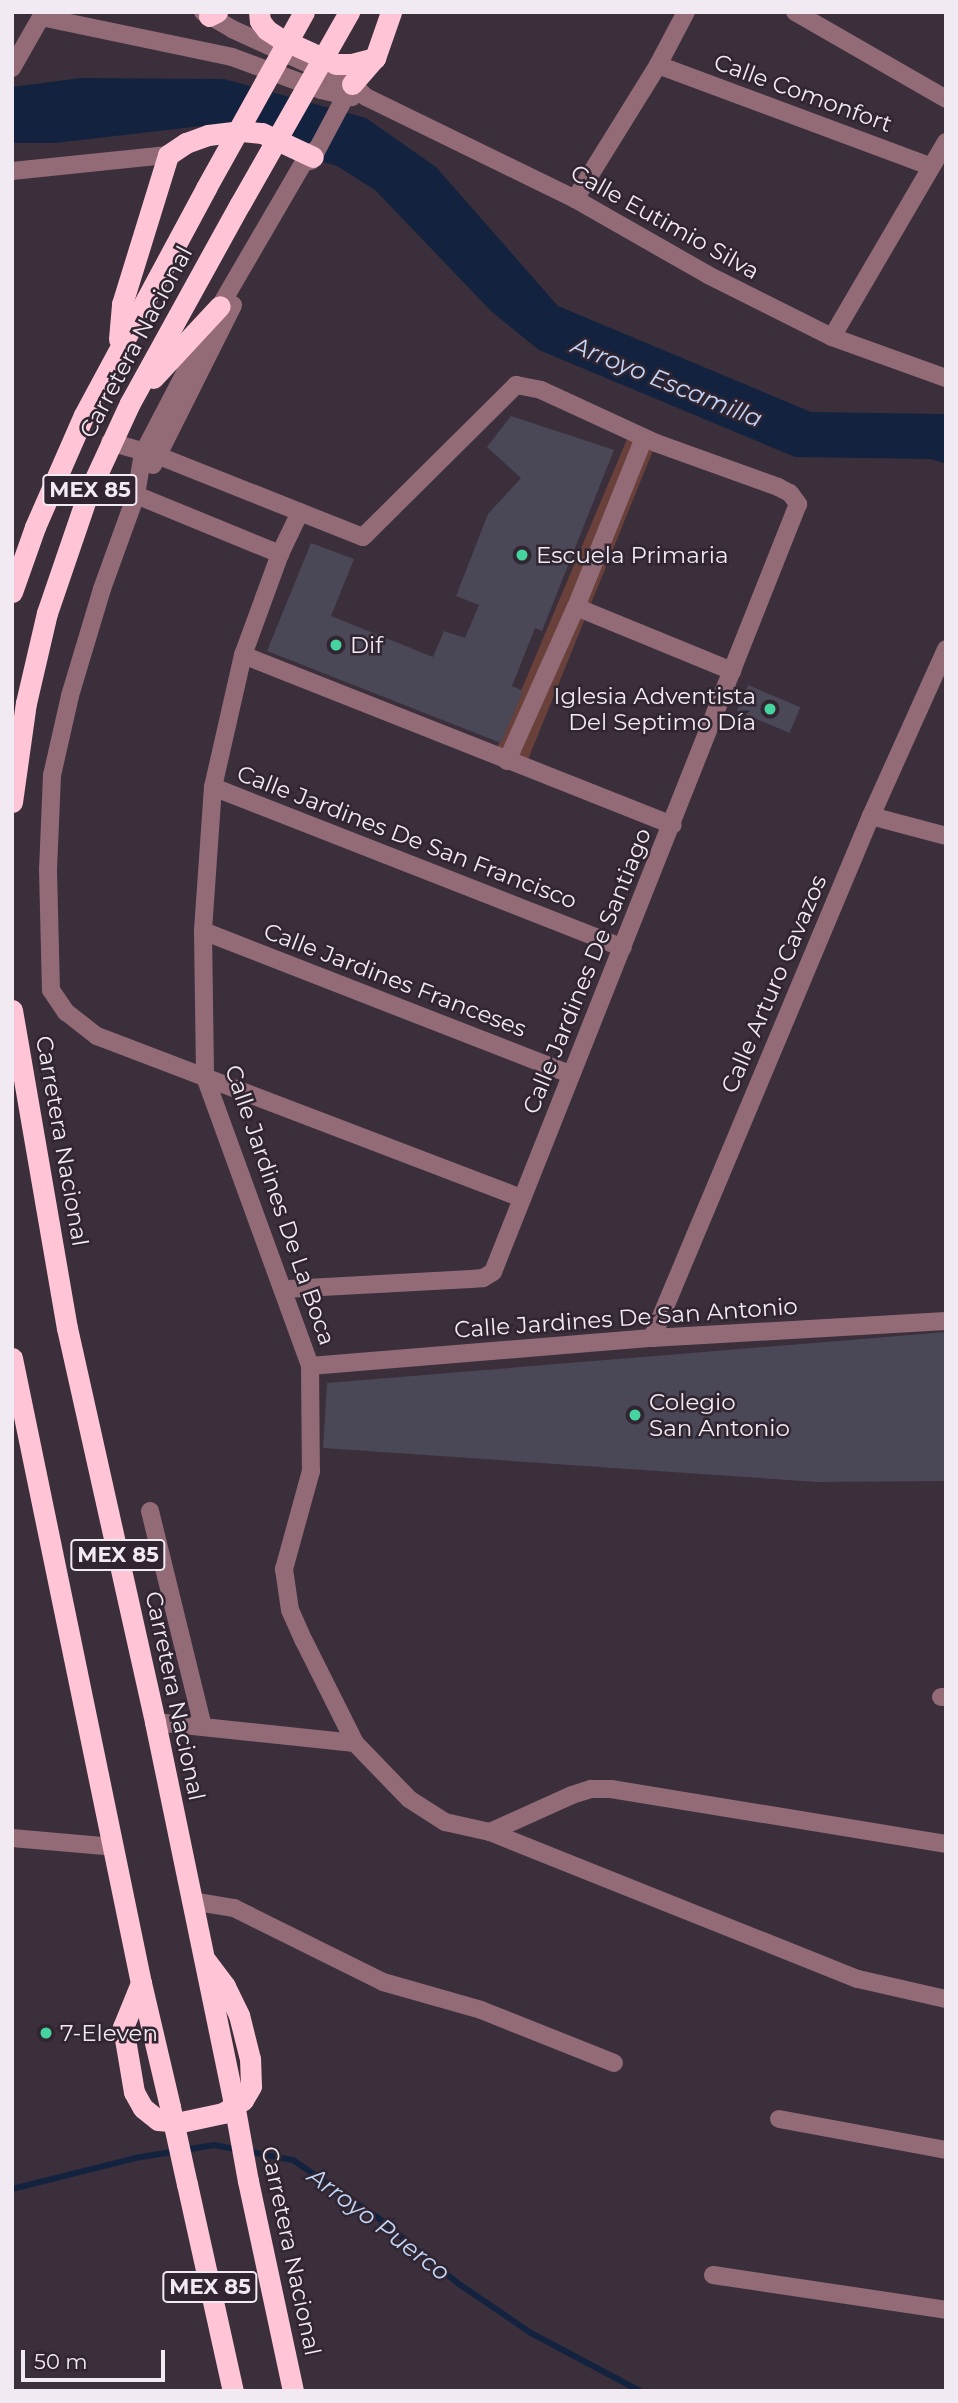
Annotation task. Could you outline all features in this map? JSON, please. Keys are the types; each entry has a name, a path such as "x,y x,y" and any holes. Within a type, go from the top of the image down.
{"highway":[{"path":"259,12 267,30 336,64 375,58"},
{"name":"Carretera Nacional","path":"12,592 35,527 78,427 304,12"},
{"name":"Carretera Nacional","path":"12,802 26,703 47,613 87,496 110,442 349,12"},
{"name":"MEX 85","path":"351,95 375,58 391,12"},
{"path":"168,155 186,143 208,135 242,131 262,133 314,151"},
{"name":"MEX 85","path":"119,348 122,304 168,155"},
{"name":"MEX 85","path":"130,403 220,306"},
{"name":"Carretera Nacional","path":"12,1010 67,1328 155,1722 293,2391"},
{"name":"MEX 85","path":"12,1358 141,1983 233,2391"},
{"name":"MEX 85","path":"141,1983 123,2027 134,2092 143,2108 158,2120 181,2122 223,2113 243,2100 251,2086 250,2059 239,2015 225,1986 202,1957"}],"street":[{"path":"575,199 658,65 686,12"},
{"path":"795,12 946,99"},
{"name":"Calle Eutimio Silva","path":"209,13 351,95 575,199 708,275 832,337 946,378"},
{"path":"12,68 42,15"},
{"name":"Calle Eutimio Silva","path":"42,15 232,57 351,95"},
{"name":"Calle Comonfort","path":"658,65 930,166"},
{"name":"MEX 85","path":"220,306 351,95"},
{"path":"832,337 946,142"},
{"name":"MEX 85","path":"151,455 314,151"},
{"path":"12,171 168,155"},
{"path":"220,306 151,455 136,495 82,656 52,775 48,869 51,990 66,1013 97,1036 522,1198"},
{"path":"110,442 151,455 363,537 516,385 541,390 644,438 576,607 507,761"},
{"name":"Calle Jardines De Santiago","path":"284,1289 482,1278 493,1272 498,1263 570,1074 796,516 798,504 790,493 644,438"},
{"path":"87,496 136,495 279,554"},
{"name":"Calle Jardines De La Boca","path":"300,512 279,554 243,654 213,787 203,931 205,1077 310,1366 311,1471 284,1569 290,1609 355,1743 409,1799 445,1822 491,1832 858,1979 946,1998"},
{"path":"576,607 732,671"},
{"name":"Calle Arturo Cavazos","path":"652,1338 871,816 946,649"},
{"path":"243,654 673,825"},
{"name":"Calle Jardines De San Francisco","path":"213,787 623,948"},
{"path":"871,816 946,836"},
{"name":"Calle Jardines Franceses","path":"203,931 570,1074"},
{"name":"Calle Jardines De San Antonio","path":"310,1366 652,1338 946,1321"},
{"path":"150,1511 204,1726"},
{"path":"155,1722 355,1743"},
{"path":"491,1832 591,1789 946,1844"},
{"path":"12,1838 114,1847"},
{"path":"191,1901 234,1908 383,1982 481,2010 614,2063"},
{"path":"779,2119 946,2150"},
{"path":"713,2275 946,2310"}],"shaded area":[{"path":"630,432 656,443 525,767 494,755"}],"water":[{"name":"Arroyo Escamilla","path":"81,78 224,79 366,118 436,167 558,306 811,412 946,414 946,464 931,459 795,457 539,350 492,312 375,190 337,166 202,126 55,143 12,143 12,87"}],"building":[{"path":"511,416 614,450 542,631 535,628 512,686 523,691 501,743 267,651 311,543 354,559 331,616 433,657 444,631 465,638 479,605 456,596 488,514 521,478 487,447"},
{"name":"Iglesia Adventista Del Septimo Día","path":"748,685 800,707 790,733 737,711"},
{"name":"Colegio San Antonio","path":"946,1332 946,1481 817,1482 323,1448 327,1383"}],"waterway":[{"name":"Arroyo Puerco","path":"12,2189 135,2158 214,2145 293,2160 381,2220 459,2284 531,2333 640,2391"}],"place":[{"name":"Escuela Primaria","path":"522,555"},
{"name":"Dif","path":"336,645"},
{"name":"Iglesia Adventista Del Septimo Día","path":"770,709"},
{"name":"Colegio San Antonio","path":"635,1415"},
{"name":"7-Eleven","path":"46,2033"}]}
